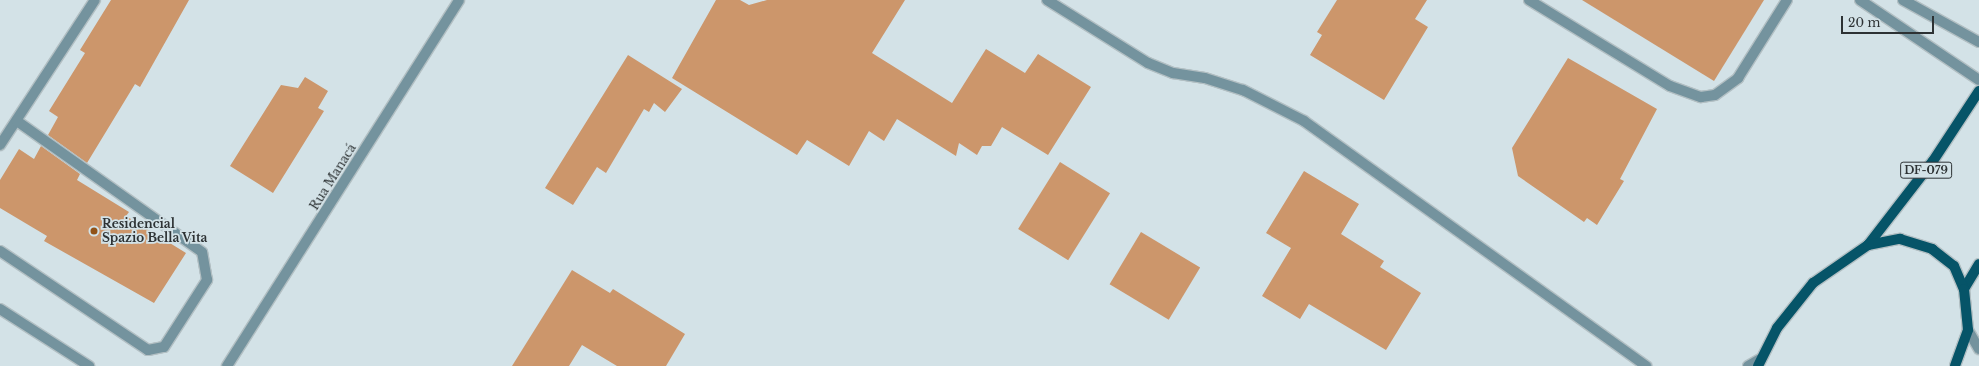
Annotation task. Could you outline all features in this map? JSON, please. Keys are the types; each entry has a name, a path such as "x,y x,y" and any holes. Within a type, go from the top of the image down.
{"main road":[{"name":"DF-079","path":"1759,362 1777,328 1813,283 1868,245 1933,160 1979,91"},
{"name":"DF-079","path":"1868,245 1900,239 1932,250 1954,266 1964,289 1968,330 1955,366"},
{"path":"1964,289 1979,264"}],"street":[{"path":"0,145 95,0"},
{"name":"Rua Manacá","path":"227,366 459,0"},
{"path":"1047,0 1148,63 1173,73 1205,78 1243,90 1304,121 1646,366"},
{"path":"1529,0 1670,86 1701,97 1715,96 1738,78 1786,0"},
{"path":"1860,0 1979,80"},
{"path":"1903,0 1979,42"},
{"path":"0,251 148,350 164,348 208,280 202,252 17,121"},
{"path":"0,309 89,366"},
{"path":"1968,330 1979,349"},
{"path":"1748,366 1759,362"}],"building":[{"path":"111,0 189,0 140,87 135,84 87,163 48,135 58,117 49,111 85,53 80,50"},
{"path":"716,0 740,0 749,5 767,0 905,0 872,53 952,103 986,49 1025,73 1038,54 1091,87 1048,155 1002,127 991,146 982,146 977,155 959,143 956,156 897,119 884,141 869,131 849,166 807,140 797,155 672,78"},
{"path":"1337,0 1427,0 1415,19 1428,27 1384,100 1310,55 1322,35 1317,32"},
{"path":"1582,0 1764,0 1714,81"},
{"path":"628,55 682,89 665,112 654,103 649,112 644,109 606,173 597,167 573,205 545,188"},
{"path":"1568,58 1657,109 1620,179 1624,181 1597,225 1587,218 1584,222 1518,176 1512,148"},
{"path":"305,77 328,91 318,108 324,111 273,193 230,166 281,85 298,88"},
{"name":"Residencial Spazio Bella Vita","path":"41,146 80,174 77,180 129,212 126,216 186,253 154,303 44,241 47,236 0,208 0,180 19,149 34,159"},
{"path":"1060,162 1110,193 1068,260 1018,229"},
{"path":"1304,171 1359,204 1341,234 1384,261 1380,267 1421,293 1386,350 1309,304 1300,319 1262,296 1291,248 1266,233"},
{"path":"1141,232 1200,268 1169,320 1110,284"},
{"path":"572,270 610,293 613,289 685,334 666,366 617,366 582,345 569,366 512,366"}],"place":[{"name":"Residencial Spazio Bella Vita","path":"94,231"}]}
